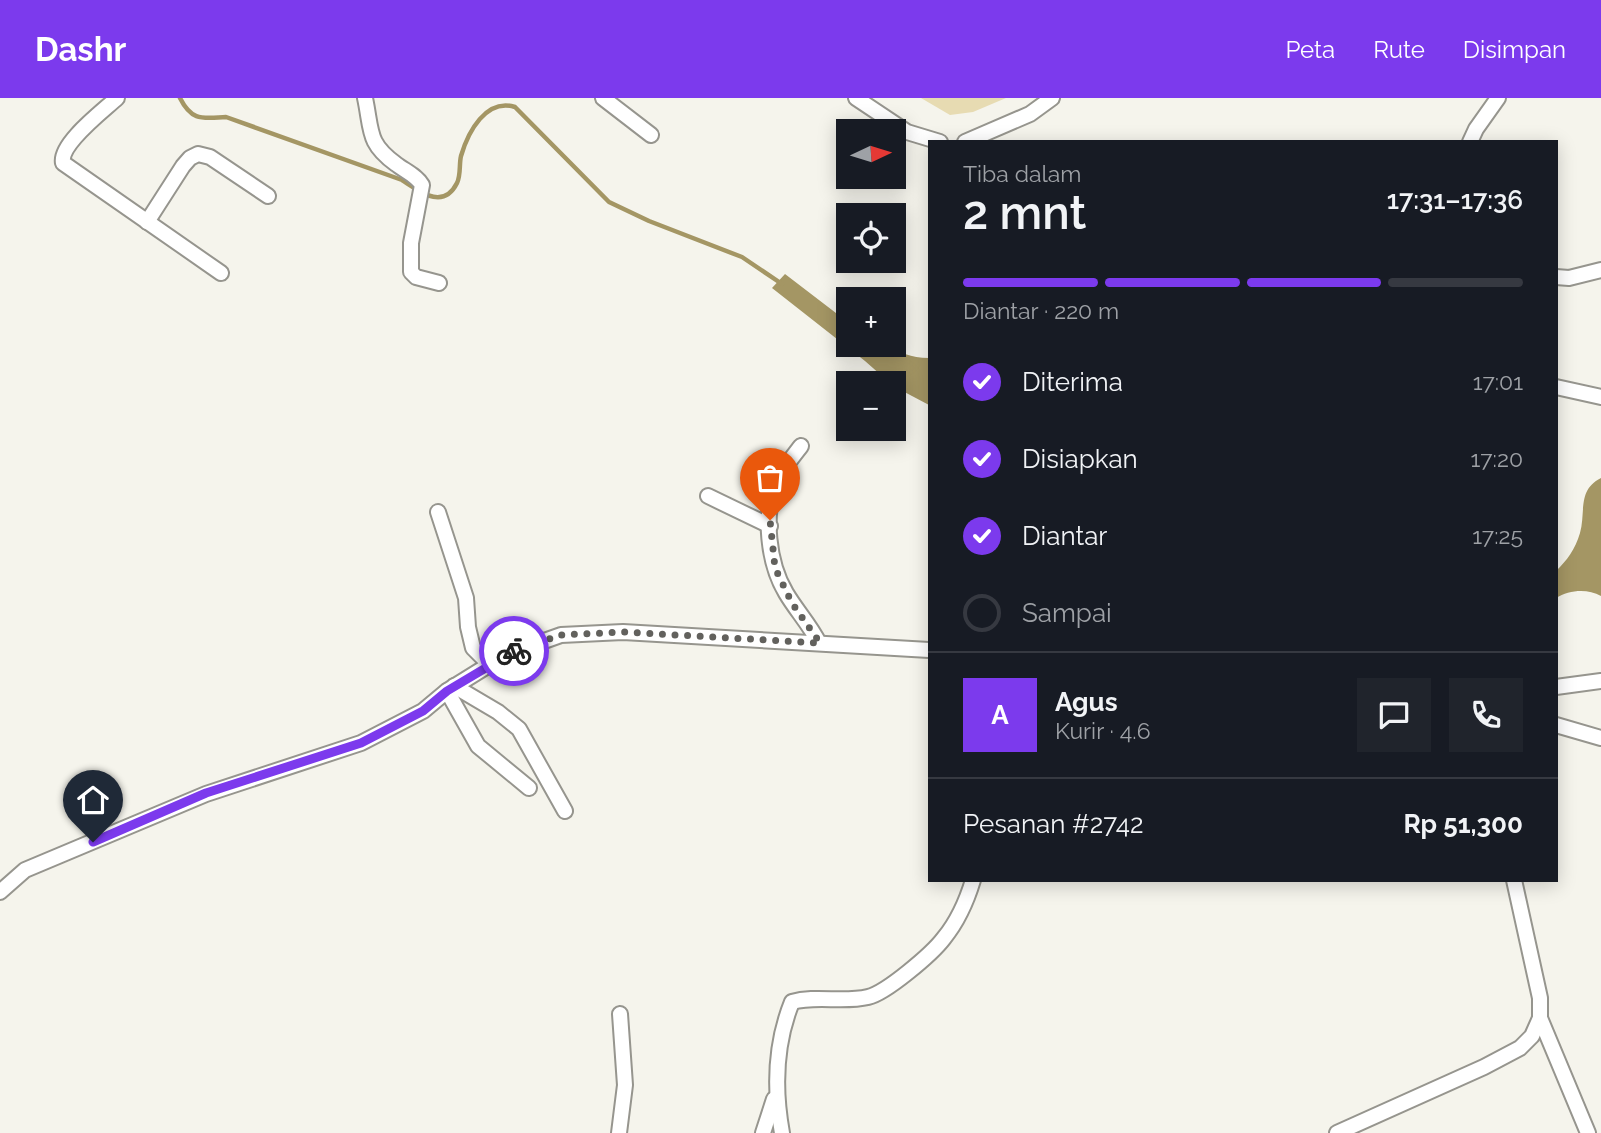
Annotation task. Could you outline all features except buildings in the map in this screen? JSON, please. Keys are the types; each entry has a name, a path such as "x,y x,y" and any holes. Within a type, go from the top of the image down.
{"street":[{"path":"117,98 78,134 63,153 62,160 65,165 221,273"},
{"path":"365,98 372,139 380,152 422,184 411,243 411,272 416,277 439,284"},
{"path":"603,98 651,135"},
{"path":"856,98 907,132 933,140"},
{"path":"970,140 1030,114 1052,98"},
{"path":"1471,140 1498,98"},
{"path":"147,222 183,166 198,154 210,158 268,196"},
{"path":"1558,277 1569,278 1601,270"},
{"path":"1558,387 1601,397"},
{"path":"801,446 776,481 772,495 770,526 775,568 788,597 820,643"},
{"path":"708,496 770,526"},
{"path":"438,512 466,598 473,648 483,658 493,662"},
{"path":"0,892 25,870 206,793 361,743 423,711 450,688 505,655 561,635 623,632 928,650"},
{"path":"1558,687 1601,681"},
{"path":"450,688 478,746 529,788"},
{"path":"450,688 498,712 519,729 565,811"},
{"path":"1558,726 1601,738"},
{"path":"782,1133 778,1108 778,1051 792,1002 802,999 820,1001 869,997 891,986 944,938 967,900 972,882"},
{"path":"1514,882 1538,980 1540,1018 1588,1133"},
{"path":"619,1133 625,1085 620,1014"},
{"path":"1337,1133 1357,1128 1520,1048 1532,1037 1540,1018"},
{"path":"763,1133 778,1087"}],"shaded area":[{"path":"921,98 1006,98 973,112 950,115"},
{"path":"785,274 836,313 836,338 772,288"},
{"path":"906,354 928,358 928,404 906,393 906,371 876,371 860,357 906,357"},
{"path":"1601,478 1601,596 1578,591 1558,597 1558,569 1578,539 1585,495 1593,483"}],"waterway":[{"path":"180,98 184,106 199,117 226,117 402,180 423,193 438,197 445,196 457,183 464,147 480,119 495,107 515,107 609,202 649,221 742,257 782,284"}],"way so far":[{"path":"514,651 561,635 623,632 820,643 784,590 775,568 770,520"}],"route":[{"path":"93,842 206,793 361,743 423,711 447,691 514,651"}]}
